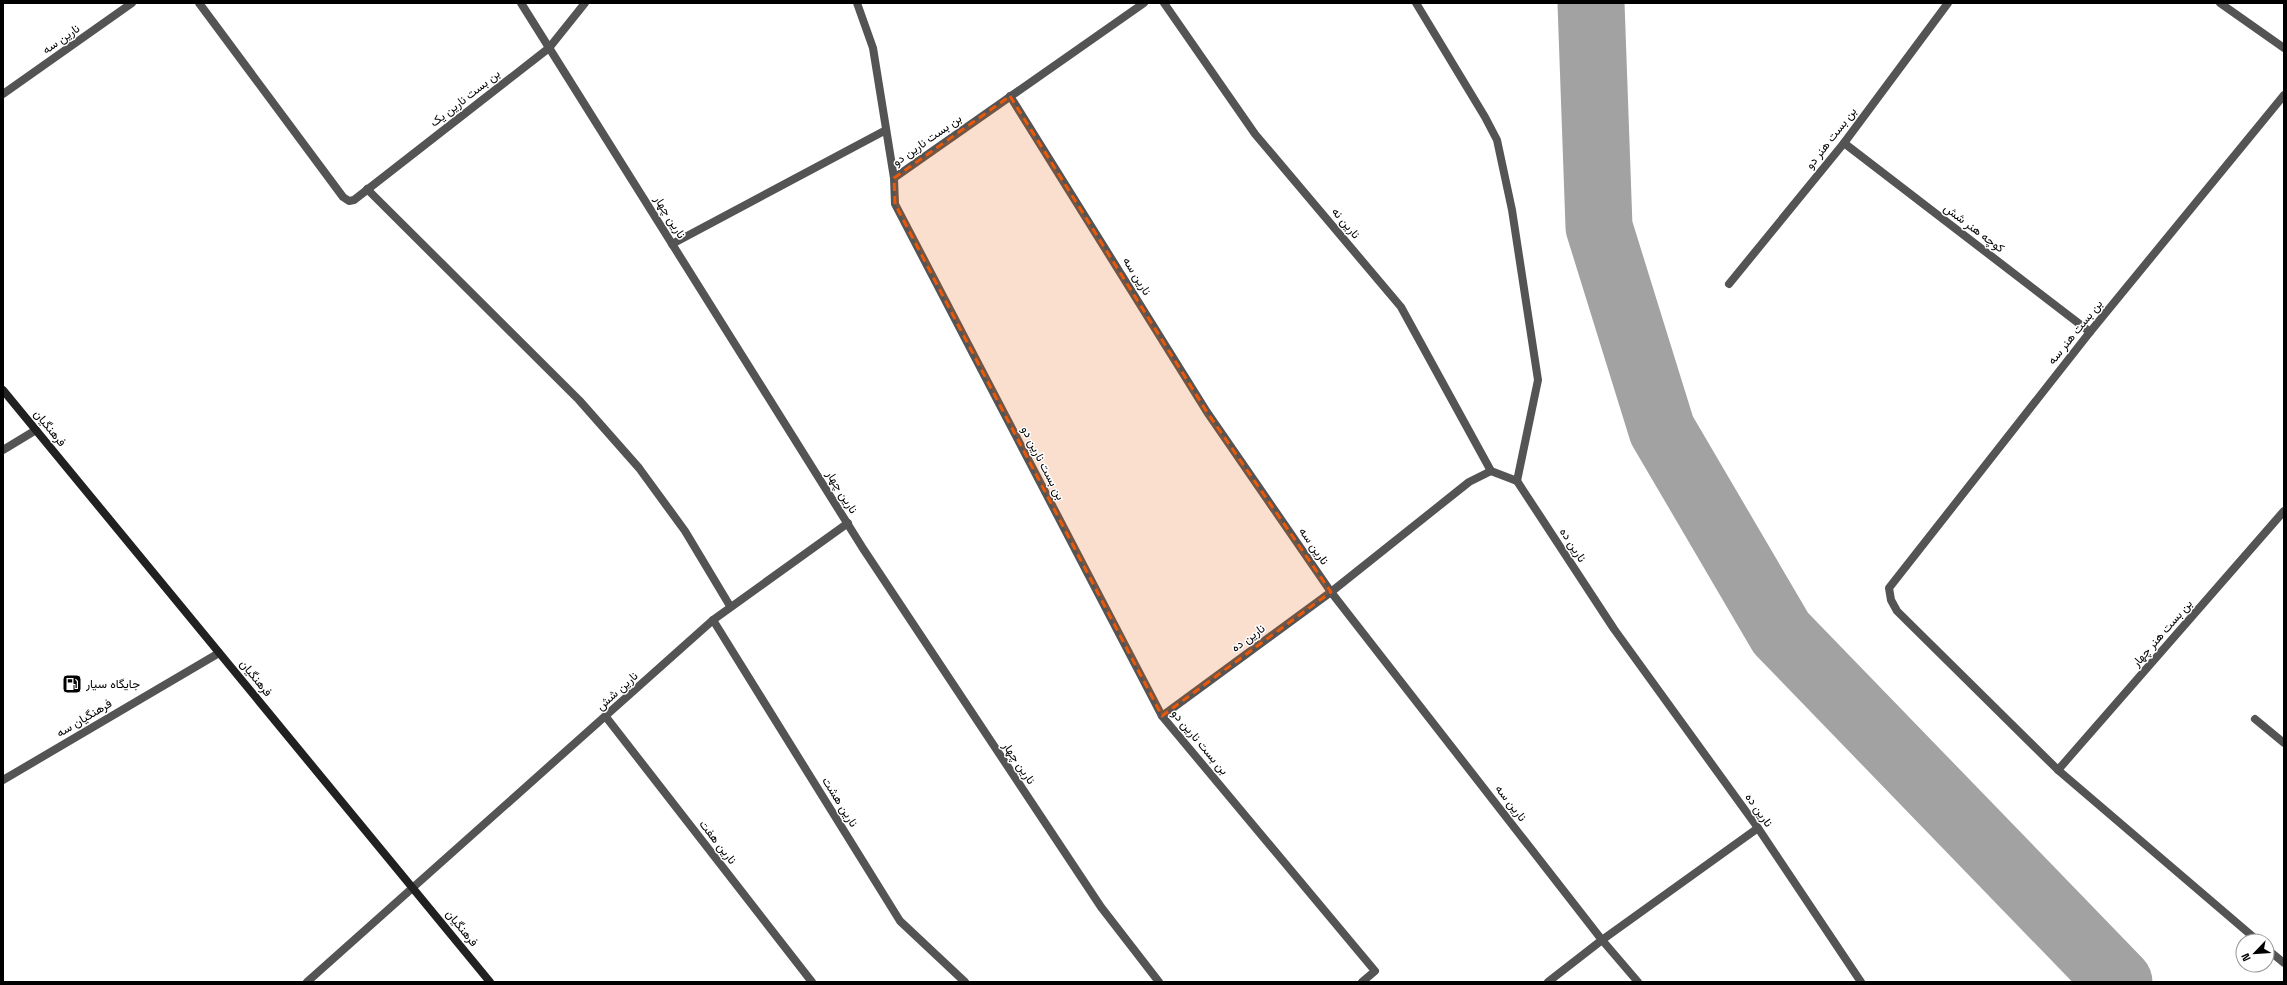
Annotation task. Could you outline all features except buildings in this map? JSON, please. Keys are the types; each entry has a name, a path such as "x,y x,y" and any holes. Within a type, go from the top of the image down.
{"main road":[{"name":"فرهنگیان","path":"3,390 490,982"}],"street":[{"name":"نارین سه","path":"3,94 132,3"},
{"name":"بن بست نارین یک","path":"199,3 343,197 349,201 354,200 549,48 585,3"},
{"name":"نارین چهار","path":"521,3 848,524 1101,907 1159,982"},
{"path":"857,3 873,48 894,178"},
{"name":"بن بست نارین دو","path":"1144,3 894,178 895,204 1162,716 1375,971 1362,982"},
{"name":"نارین نه","path":"1164,3 1255,134 1401,307 1491,471"},
{"path":"1416,3 1485,117 1497,140 1512,210 1538,380 1517,481 1491,471"},
{"name":"بن بست هنر دو","path":"1729,284 1844,143 1948,3"},
{"path":"2220,3 2284,48"},
{"name":"بن بست هنر سه","path":"2058,770 1896,611 1891,600 1889,588 2090,332 2284,95"},
{"name":"نارین سه","path":"1010,96 1207,412 1331,592 1602,940 1638,982"},
{"path":"672,244 886,130"},
{"name":"کوچه هنر شش","path":"1844,143 2090,332"},
{"path":"367,189 579,400 639,468 685,532 730,606"},
{"path":"3,450 36,430"},
{"name":"نارین ده","path":"1162,716 1331,592 1469,482 1491,471"},
{"name":"نارین ده","path":"1517,481 1614,629 1758,828 1861,982"},
{"name":"بن بست هنر چهار","path":"2058,770 2284,510"},
{"name":"نارین شش","path":"308,982 713,620 730,606 848,524"},
{"name":"نارین هشت","path":"713,620 900,921 965,982"},
{"name":"فرهنگیان سه","path":"3,780 219,653"},
{"name":"نارین هفت","path":"606,717 812,982"},
{"path":"2256,719 2284,743"},
{"path":"2058,770 2249,933"},
{"path":"1548,982 1602,940 1758,828"},
{"path":"2275,956 2284,963"}],"highlighted area":[{"path":"1010,96 1207,412 1331,592 1162,716 895,204 894,178"}],"waterway":[{"path":"1591,3 1599,227 1662,430 1781,633 2119,982"}],"place":[{"name":"جایگاه سیار","path":"72,684"}]}
